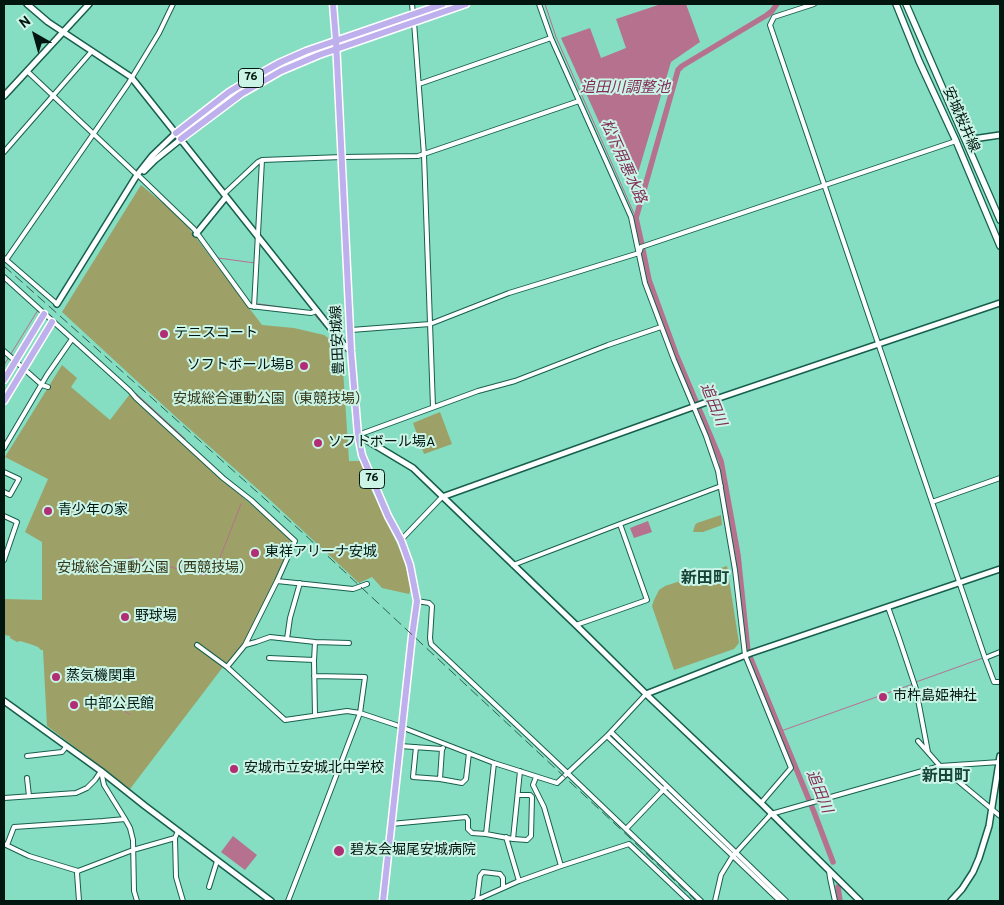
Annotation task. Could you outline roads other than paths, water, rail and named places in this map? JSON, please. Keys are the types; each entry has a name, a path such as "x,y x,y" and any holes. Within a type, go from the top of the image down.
{"main road":[{"name":"豊田安城線","path":"333,4 337,48 351,351 358,435 362,455 388,516 401,540 410,565 417,601 382,901"},
{"name":"76","path":"181,139 226,104 255,85 304,60 413,18 443,4"},
{"name":"76","path":"176,133 229,92 262,71 306,51 413,18 466,4"},
{"name":"安城桜井線","path":"896,4 1000,246"},
{"name":"安城桜井線","path":"906,4 1000,220"},
{"path":"4,380 44,314"},
{"path":"4,401 52,322"}],"street":[{"path":"27,4 48,22 131,77 258,238 351,351"},
{"path":"4,96 89,4"},
{"path":"173,4 159,33 128,84 5,259 57,304 130,186 152,156 176,133"},
{"path":"412,4 424,155 433,407"},
{"path":"539,4 551,38 627,203 645,283 661,327 696,406 713,455 738,569 748,654 780,733 791,768 761,803"},
{"path":"814,4 774,18 770,25 985,658 994,682 1000,682"},
{"path":"419,84 551,38"},
{"path":"4,152 92,51"},
{"path":"27,71 138,176 194,233 250,306 311,313 317,311"},
{"path":"194,233 225,195 262,160 342,156 424,155 579,101"},
{"path":"966,140 1000,135"},
{"path":"138,176 181,139"},
{"path":"351,330 430,324 509,293 639,253 643,247 956,141"},
{"path":"254,307 262,160"},
{"path":"4,276 223,478 251,500 295,541 245,645 227,667"},
{"path":"401,540 442,497 696,406 1000,303"},
{"path":"358,435 478,391 514,381 661,327"},
{"path":"10,449 4,448 47,375 72,339"},
{"path":"4,351 42,385 48,388"},
{"path":"358,435 413,468 761,803 860,901"},
{"path":"4,472 19,479 10,495 4,492"},
{"path":"932,502 1000,478"},
{"path":"513,565 721,486"},
{"path":"4,516 17,522 4,560"},
{"path":"576,624 647,600 620,524"},
{"path":"197,645 227,667 285,720 346,711 360,712 520,772 557,783 611,732 646,694 748,654 1000,569"},
{"path":"277,581 353,588 367,584"},
{"path":"287,639 290,618 300,583"},
{"path":"417,601 428,603 432,606 431,644 701,901"},
{"path":"888,607 916,689 928,752"},
{"path":"245,645 270,637 315,642 349,643"},
{"path":"314,715 315,642"},
{"path":"985,658 1000,652"},
{"path":"269,658 314,660"},
{"path":"288,901 360,712 365,677 314,676"},
{"path":"4,701 101,771 271,901"},
{"path":"611,732 735,854 786,901"},
{"path":"607,736 666,787"},
{"path":"918,741 940,766 1000,815"},
{"path":"440,779 442,749 445,744"},
{"path":"400,746 442,749"},
{"path":"27,756 62,752 66,747"},
{"path":"416,747 413,777 462,782 466,779 469,753"},
{"path":"715,901 720,875 735,854 771,814 940,766 1000,760 985,841 973,872 962,889 951,901"},
{"path":"486,834 494,762"},
{"path":"4,798 76,793 87,788 101,771"},
{"path":"101,771 104,785 130,828 133,840 134,891 137,901"},
{"path":"513,839 520,772"},
{"path":"536,777 534,785 544,807 561,866"},
{"path":"27,778 29,796"},
{"path":"626,829 666,787"},
{"path":"391,824 466,817 468,829 472,833 527,840 531,836 532,798 530,795 518,795"},
{"path":"125,819 14,827 5,844 28,856 78,871 133,850 175,838"},
{"path":"178,831 175,838 176,877 184,901"},
{"path":"506,837 519,881"},
{"path":"475,901 519,881 629,844 689,901"},
{"path":"735,854 780,901"},
{"path":"209,887 217,861"},
{"path":"829,870 835,901"},
{"path":"78,871 79,901"},
{"path":"475,901 480,876 483,872 500,874 503,878 503,888"}],"water":[{"name":"追田川調整池","path":"661,4 686,4 700,42 671,62 638,173 623,175 561,38 590,28 601,58 626,48 616,19"},
{"path":"136,393 186,439 134,395"},
{"path":"648,521 652,532 634,538 630,528"},
{"path":"233,836 257,855 245,870 221,852"}],"waterway":[{"path":"152,41 171,4"},
{"name":"松下用悪水路","path":"545,4 556,37 636,218"},
{"name":"追田川","path":"777,4 767,15 678,70 636,218 649,280 676,354 721,461 738,555 748,652 833,862"},
{"path":"131,75 146,51"},
{"path":"93,131 129,78"},
{"path":"5,258 91,134"},
{"path":"218,258 255,263"},
{"path":"4,274 40,307"},
{"path":"253,296 252,303 310,311"},
{"path":"4,365 38,310"},
{"path":"313,313 340,344"},
{"path":"129,557 203,575 214,573 241,504"},
{"path":"916,682 983,658"},
{"path":"781,731 913,684"},
{"path":"116,699 113,700 114,703 130,715"},
{"name":"追田川","path":"838,887 840,901"}],"railway":[{"path":"4,266 303,533 696,901"}],"place":[{"name":"テニスコート","path":"164,334"},
{"name":"ソフトボール場B","path":"304,366"},
{"name":"ソフトボール場A","path":"318,443"},
{"name":"青少年の家","path":"48,511"},
{"name":"東祥アリーナ安城","path":"255,553"},
{"name":"野球場","path":"125,617"},
{"name":"蒸気機関車","path":"56,677"},
{"name":"市杵島姫神社","path":"883,697"},
{"name":"中部公民館","path":"74,705"},
{"name":"安城市立安城北中学校","path":"234,769"},
{"name":"碧友会堀尾安城病院","path":"339,851"}],"district":[{"name":"新田町","path":"705,580"},
{"name":"新田町","path":"946,778"}],"park label":[{"name":"安城総合運動公園（東競技場）","path":"271,400"},
{"name":"安城総合運動公園（西競技場）","path":"155,569"}]}
